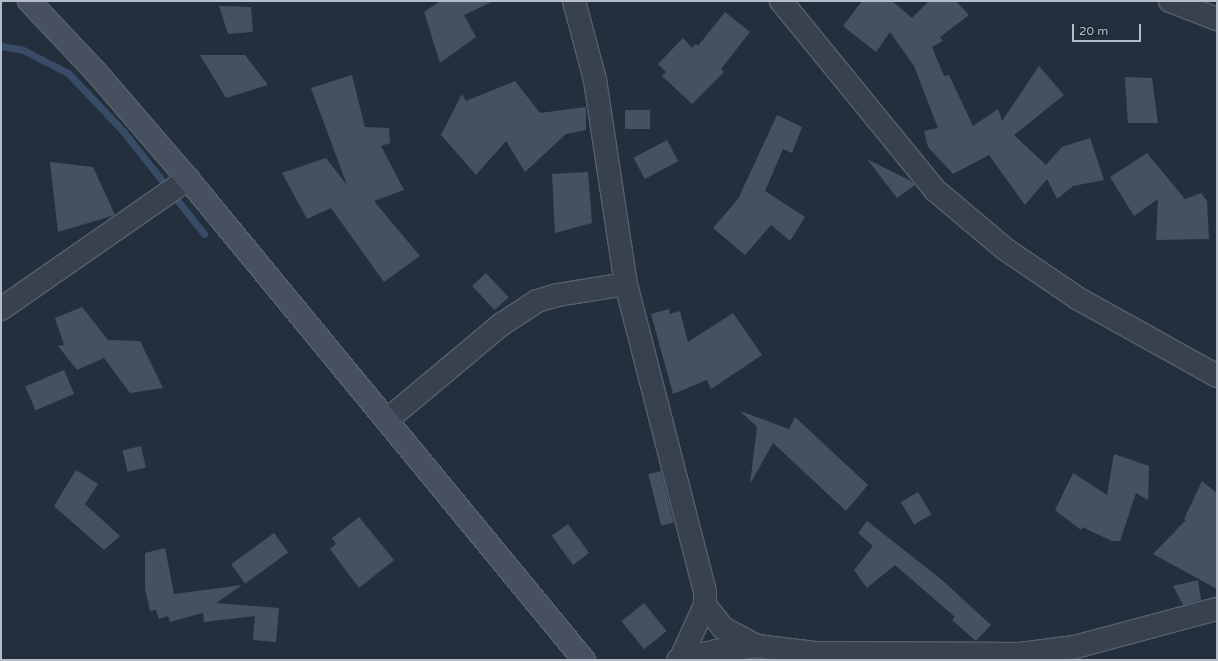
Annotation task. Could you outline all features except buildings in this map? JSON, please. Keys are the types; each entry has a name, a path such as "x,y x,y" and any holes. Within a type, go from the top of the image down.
{"street":[{"path":"29,1 96,72 188,179 584,660"},
{"path":"574,1 595,80 626,284 690,529 705,605 723,628 757,646"},
{"path":"781,1 935,190 1005,249 1077,298 1217,376"},
{"path":"1170,1 1217,19"},
{"path":"1,309 188,179"},
{"path":"387,420 502,324 537,301 558,295 626,284"},
{"path":"679,659 705,605"},
{"path":"679,659 757,646 815,653 1020,654 1076,647 1217,608"}],"waterway":[{"path":"1,46 23,50 68,73 123,131 204,234"}]}
